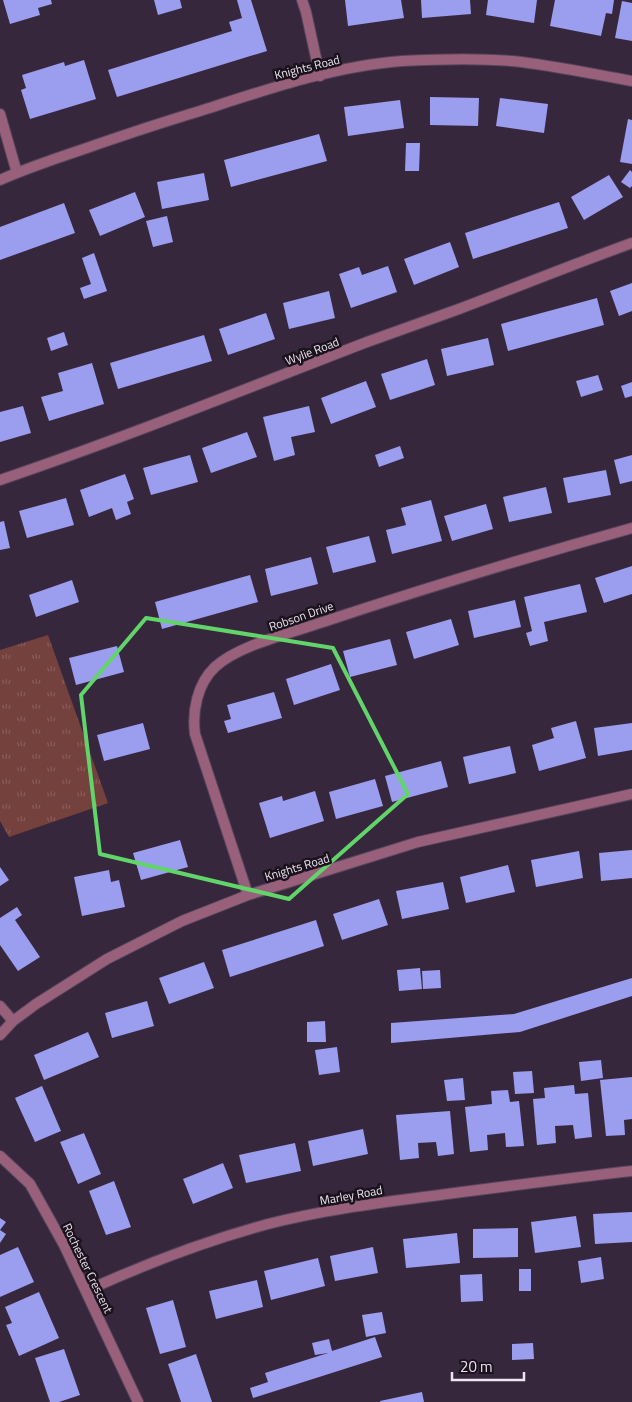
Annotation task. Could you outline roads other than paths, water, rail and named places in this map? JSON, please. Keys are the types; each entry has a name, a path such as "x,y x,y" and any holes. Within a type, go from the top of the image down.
{"street":[{"path":"302,0 320,76"},
{"name":"Knights Road","path":"0,180 139,130 271,89 364,66 401,61 512,61 632,81"},
{"path":"0,114 17,173"},
{"name":"Wylie Road","path":"0,480 40,467 632,243"},
{"name":"Robson Drive","path":"248,896 195,734 194,722 199,693 207,676 214,668 238,652 311,626 417,591 632,528"},
{"name":"Knights Road","path":"0,1035 13,1021 36,1004 107,959 182,921 248,896 418,842 632,794"},
{"path":"0,1006 13,1021"},
{"name":"Rochester Crescent","path":"0,1156 30,1184 64,1246 138,1402"},
{"name":"Marley Road","path":"86,1291 132,1270 188,1249 268,1224 388,1202 632,1171"}]}
